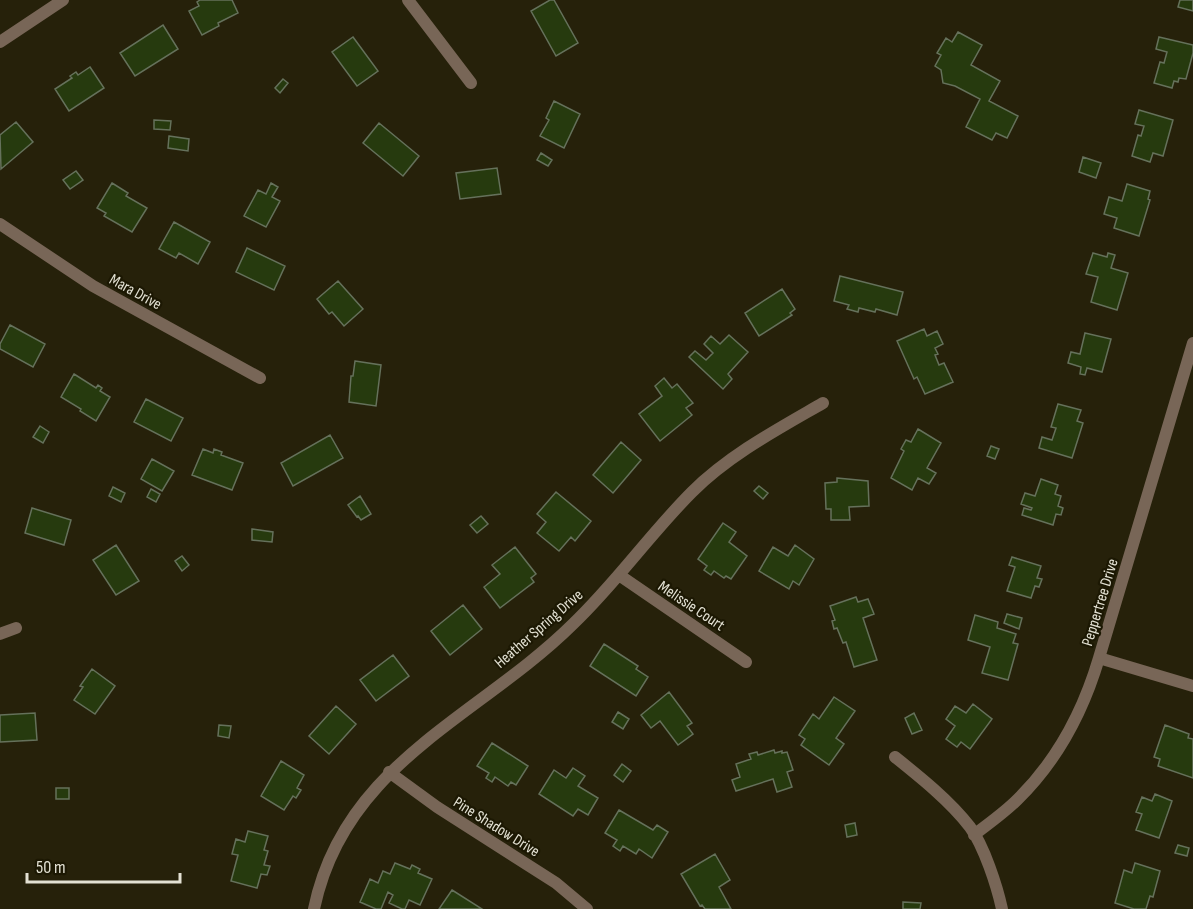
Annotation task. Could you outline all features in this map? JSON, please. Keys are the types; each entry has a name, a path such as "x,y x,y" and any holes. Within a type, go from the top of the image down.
{"street":[{"path":"0,42 63,0"},
{"path":"408,0 471,84"},
{"name":"Mara Drive","path":"0,224 93,286 260,378"},
{"name":"Peppertree Drive","path":"974,835 1016,801 1058,752 1089,692 1193,343"},
{"name":"Heather Spring Drive","path":"314,909 328,864 345,831 376,786 390,772 426,740 564,632 620,575 693,491 724,465 771,433 822,403"},
{"name":"Melissie Court","path":"620,575 746,663"},
{"path":"0,634 16,628"},
{"path":"1099,658 1193,686"},
{"path":"896,757 970,828 998,890 1002,909"},
{"name":"Pine Shadow Drive","path":"390,772 437,807 556,883 587,909"}],"building":[{"path":"200,0 232,0 238,13 218,23 219,26 202,35 189,11 199,6 197,2"},
{"path":"554,0 578,43 556,56 531,11"},
{"path":"1180,0 1193,0 1193,11 1178,7"},
{"path":"163,25 178,49 135,76 120,53"},
{"path":"958,32 982,45 971,65 1000,81 989,101 1018,116 1007,138 996,133 992,140 966,127 980,99 955,86 943,83 941,70 935,66 941,55 937,53 946,38 952,42"},
{"path":"353,37 378,71 357,86 332,52"},
{"path":"1159,37 1193,45 1186,79 1179,78 1178,82 1174,81 1172,88 1154,83 1160,62 1164,63 1167,52 1156,49"},
{"path":"90,67 104,88 69,111 55,89 72,78 70,76 76,72 78,75"},
{"path":"283,79 288,83 280,93 275,88"},
{"path":"554,101 580,114 564,148 540,136 549,120 546,118"},
{"path":"1139,110 1173,120 1163,156 1153,153 1150,162 1132,156 1138,135 1141,136 1144,126 1135,124"},
{"path":"154,120 171,121 170,130 154,129"},
{"path":"16,122 33,142 1,169 0,135"},
{"path":"379,123 419,156 403,176 363,143"},
{"path":"169,136 189,139 188,151 168,148"},
{"path":"541,153 552,160 548,166 537,160"},
{"path":"1083,157 1101,163 1096,178 1079,172"},
{"path":"497,168 501,194 460,199 456,173"},
{"path":"76,171 83,180 70,189 63,180"},
{"path":"112,183 128,193 126,196 147,208 132,232 104,216 106,213 97,208"},
{"path":"271,183 278,187 272,197 280,201 266,227 244,216 258,190 266,194"},
{"path":"1127,184 1150,191 1148,199 1150,200 1139,236 1114,228 1117,218 1104,214 1109,197 1122,201"},
{"path":"174,222 210,242 198,264 179,253 176,258 159,249"},
{"path":"247,248 285,266 274,290 236,272"},
{"path":"1093,253 1107,257 1108,253 1115,255 1111,268 1128,273 1117,310 1091,302 1098,277 1086,274"},
{"path":"840,276 903,292 897,315 876,309 875,312 859,308 858,312 847,309 849,305 834,301"},
{"path":"338,281 363,309 344,326 332,312 329,314 317,299"},
{"path":"782,289 795,309 790,313 792,315 759,336 745,313"},
{"path":"10,325 45,344 33,367 0,349 0,344"},
{"path":"924,329 927,336 937,331 943,344 935,348 938,354 935,355 939,365 944,363 953,382 925,394 917,377 914,379 897,341"},
{"path":"1085,333 1111,339 1102,372 1087,368 1085,375 1080,374 1081,367 1068,363 1071,352 1080,354"},
{"path":"729,335 748,352 728,374 732,379 723,389 689,357 695,351 706,360 713,353 704,344 711,336 720,344"},
{"path":"355,361 381,365 376,406 349,402"},
{"path":"74,374 96,388 98,385 102,388 100,391 110,397 96,421 61,397"},
{"path":"664,378 672,388 677,384 693,403 686,408 692,415 660,441 639,414 662,396 655,386"},
{"path":"146,399 183,418 171,441 134,422"},
{"path":"1058,404 1081,410 1077,421 1083,423 1072,458 1039,448 1042,437 1052,440 1056,428 1051,427"},
{"path":"40,426 49,432 43,443 33,437"},
{"path":"918,429 941,443 927,468 936,473 929,484 918,478 912,490 891,478 904,451 901,449 906,440 911,442"},
{"path":"330,435 343,458 293,486 281,463"},
{"path":"621,442 641,460 613,493 593,475"},
{"path":"991,446 999,449 995,459 987,456"},
{"path":"203,449 213,453 214,449 222,452 221,455 243,463 232,490 192,475"},
{"path":"152,459 174,471 162,491 141,479"},
{"path":"837,478 868,481 869,506 849,507 850,520 831,520 831,509 826,509 825,483 837,482"},
{"path":"1041,479 1058,485 1055,494 1061,496 1058,506 1063,508 1061,515 1056,514 1053,525 1022,515 1024,508 1031,510 1032,508 1021,504 1025,493 1035,496"},
{"path":"759,486 768,493 763,499 754,491"},
{"path":"113,487 125,493 121,502 109,496"},
{"path":"151,489 160,494 156,502 147,497"},
{"path":"556,492 591,521 575,541 571,537 559,551 537,533 546,522 537,514"},
{"path":"360,496 371,514 361,520 348,505"},
{"path":"32,508 71,520 64,545 25,533"},
{"path":"481,516 488,524 477,533 470,525"},
{"path":"723,523 736,532 729,542 747,556 731,579 726,576 724,578 714,571 711,575 704,570 707,566 698,559"},
{"path":"252,529 273,532 272,542 252,540"},
{"path":"116,545 139,581 116,595 93,560"},
{"path":"795,545 814,559 799,585 793,581 789,589 759,571 773,547 788,556"},
{"path":"515,547 536,574 531,578 534,582 500,608 484,587 500,574 492,565"},
{"path":"182,556 189,565 182,571 175,561"},
{"path":"1012,557 1041,566 1037,578 1042,579 1039,587 1035,586 1031,598 1007,591 1015,567 1009,565"},
{"path":"856,597 858,602 868,599 874,614 863,618 877,660 854,667 846,642 843,643 837,628 834,629 832,621 835,620 830,606"},
{"path":"463,605 482,629 450,655 431,631"},
{"path":"1007,614 1022,618 1019,629 1004,623"},
{"path":"975,615 998,622 997,628 1016,634 1013,643 1018,644 1008,680 982,673 990,647 968,640"},
{"path":"604,644 638,666 636,669 648,677 636,696 590,666"},
{"path":"393,655 409,676 376,701 360,680"},
{"path":"92,669 115,686 95,714 74,700 83,687 80,686"},
{"path":"669,692 692,723 687,726 693,734 678,745 660,721 651,728 641,715"},
{"path":"834,697 855,711 836,738 844,744 829,765 801,745 805,739 799,735 813,714 819,719"},
{"path":"973,704 992,719 970,749 961,742 957,747 946,739 955,726 946,719 955,706 966,713"},
{"path":"336,706 356,724 329,754 309,736"},
{"path":"618,712 629,719 623,729 612,722"},
{"path":"35,713 37,740 0,742 0,715"},
{"path":"914,713 922,730 912,734 905,718"},
{"path":"219,725 231,726 229,738 218,736"},
{"path":"1165,725 1189,734 1188,738 1193,739 1193,778 1158,766 1160,759 1154,757"},
{"path":"492,743 528,766 516,785 511,782 508,786 495,777 492,782 486,778 489,773 477,766"},
{"path":"774,750 775,753 787,752 793,770 787,772 792,787 777,792 773,779 736,791 732,780 740,777 736,764 751,759 749,754 757,752 758,755"},
{"path":"281,761 304,775 297,788 301,790 296,798 293,796 284,810 261,796"},
{"path":"622,764 631,771 623,782 614,775"},
{"path":"573,768 585,776 578,786 598,798 588,815 578,809 573,816 539,794 554,770 566,778"},
{"path":"56,788 69,788 69,799 56,799"},
{"path":"1155,794 1172,801 1159,838 1136,830 1142,814 1136,812 1142,797 1152,801"},
{"path":"619,810 653,830 657,825 668,832 652,858 639,849 636,854 623,846 620,851 613,846 617,840 605,833"},
{"path":"855,823 857,835 847,837 845,825"},
{"path":"248,831 268,836 264,850 268,851 264,865 270,866 267,875 261,874 257,888 231,881 238,855 232,854 236,839 245,842"},
{"path":"1178,845 1189,848 1187,856 1175,853"},
{"path":"715,854 730,880 719,887 731,909 705,909 702,905 700,906 681,874"},
{"path":"395,863 410,869 412,865 420,869 418,873 432,879 420,905 409,900 405,909 402,909 389,903 393,895 388,892 381,909 360,902 370,879 378,883 383,871 390,874"},
{"path":"1135,863 1160,871 1153,897 1150,896 1146,909 1134,909 1115,903 1124,870 1132,873"},
{"path":"452,890 482,909 439,909"},
{"path":"903,902 921,903 920,909 903,909"}]}
